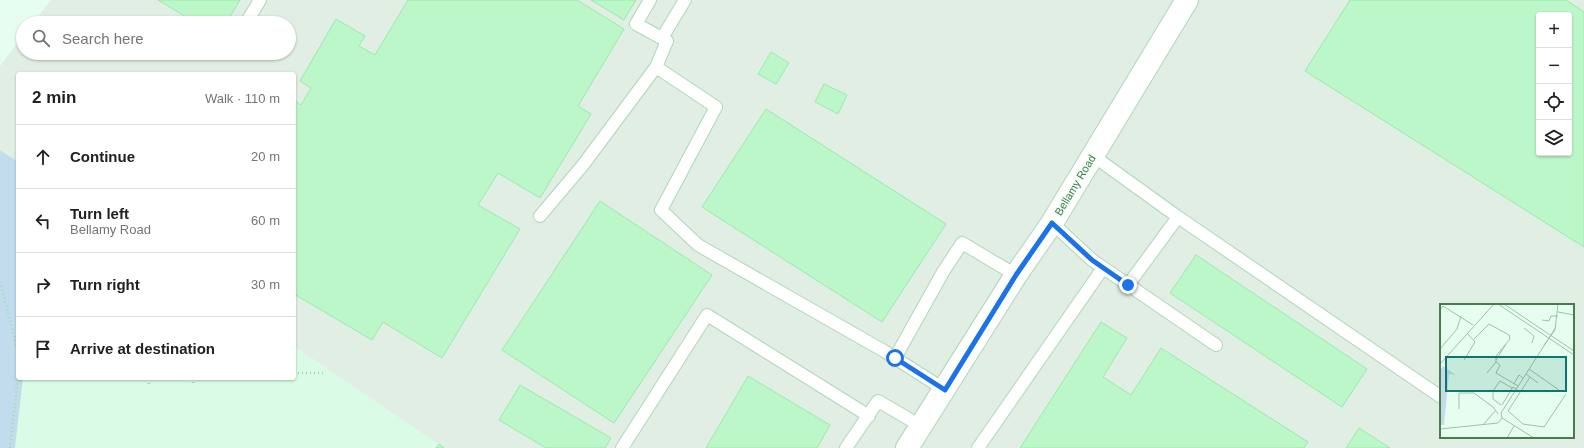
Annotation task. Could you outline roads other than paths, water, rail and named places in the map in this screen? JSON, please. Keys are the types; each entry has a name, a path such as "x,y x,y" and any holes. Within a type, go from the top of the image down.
{"street":[{"name":"Bellamy Road","path":"907,448 945,390 1016,275 1052,223 1187,0"}],"lane":[{"path":"250,16 260,0"},
{"path":"540,216 583,165 656,67 667,41 636,24 650,0"},
{"path":"662,38 685,0"},
{"path":"656,67 716,107 661,210 698,245 895,358 945,390"},
{"path":"1092,155 1178,217 1440,397"},
{"path":"1128,285 1178,217"},
{"path":"1052,223 1092,260 1216,345"},
{"path":"895,358 943,272 962,243 1016,275"},
{"path":"978,448 1103,268"},
{"path":"622,448 708,315 869,416"},
{"path":"846,448 878,401 921,426"}]}
